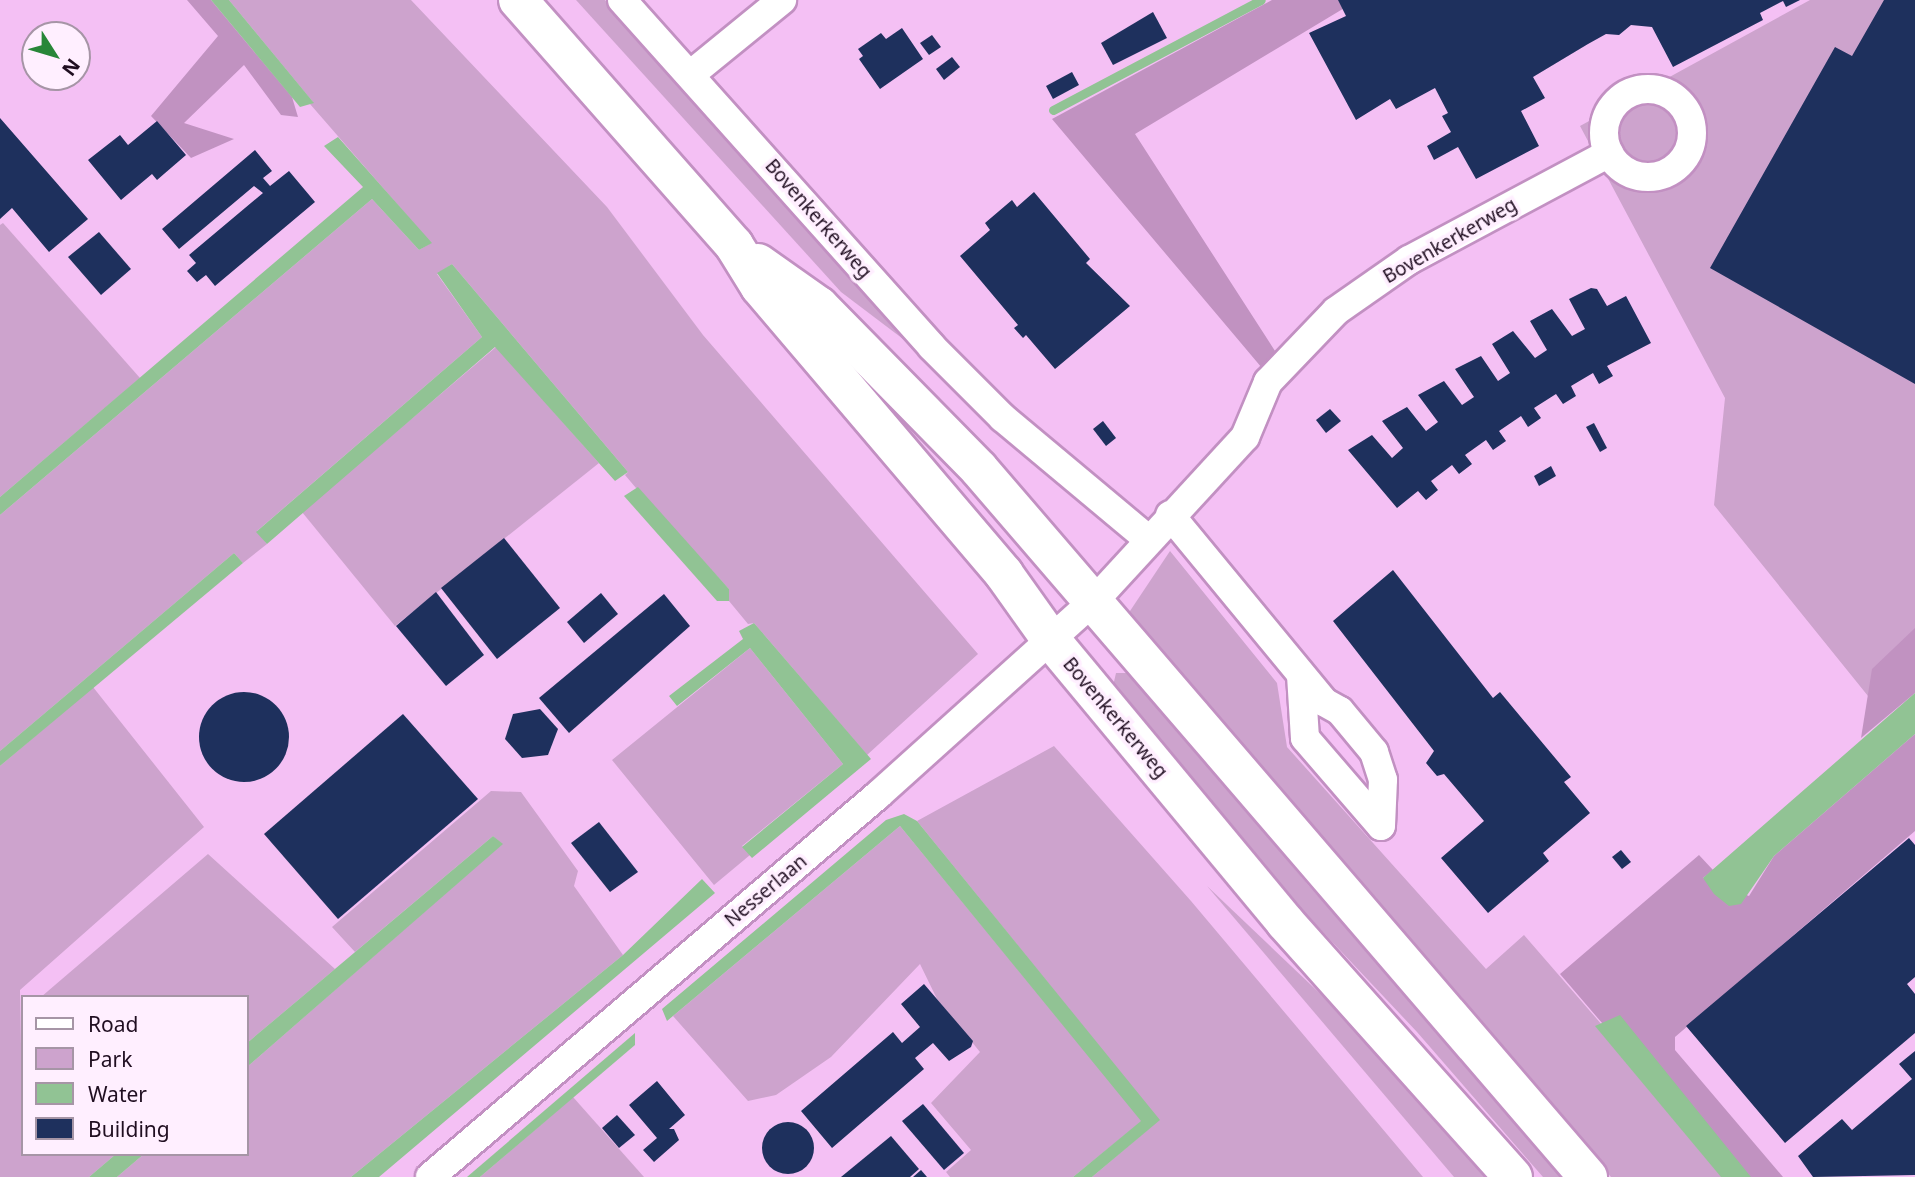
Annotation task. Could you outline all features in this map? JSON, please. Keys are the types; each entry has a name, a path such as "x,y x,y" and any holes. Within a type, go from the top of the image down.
{"main road":[{"name":"Bovenkerkerweg","path":"518,0 734,245 760,287 1004,574 1051,640 1285,922 1513,1177"},
{"name":"Bovenkerkerweg","path":"734,245 819,306 979,469 1096,599 1588,1177"}],"street":[{"name":"Bovenkerkerweg","path":"622,0 932,347 1003,418 1149,540"},
{"path":"690,75 782,0"},
{"name":"Bovenkerkerweg","path":"1096,599 1170,515 1245,437 1268,382 1336,311 1409,260 1609,153"},
{"path":"1170,515 1301,675 1374,752 1383,780 1381,826 1305,737 1301,675"},
{"name":"Nesserlaan","path":"430,1177 878,795 1096,599"}],"green space":[{"path":"229,0 411,0 607,207 703,335 978,654 867,755 754,623 748,624 729,601 729,589 636,488 625,475 628,472 452,264 437,274 482,337 257,531 267,544 243,563 234,553 0,751 0,515 372,199 419,250 431,243 310,104 313,102"},
{"path":"576,0 605,0 911,345 841,292"},
{"path":"1810,0 1915,0 1915,658 1868,696 1714,505 1725,398 1580,126"},
{"path":"3,223 140,378 0,497 0,225"},
{"path":"496,347 599,463 395,626 302,512"},
{"path":"1170,551 1277,683 1287,747 1486,969 1524,935 1734,1177 1611,1177 1128,614"},
{"path":"750,648 843,764 742,846 750,855 714,885 612,760"},
{"path":"1116,673 1127,673 1138,681 1309,886 1571,1177 1543,1177 1417,1032 1288,895 1113,686"},
{"path":"93,687 204,827 20,990 21,1156 114,1156 89,1177 0,1177 0,766"},
{"path":"1054,746 1191,901 1423,1177 1092,1177 1159,1120 917,821"},
{"path":"491,791 521,792 578,871 574,886 623,955 351,1177 117,1177 142,1156 248,1156 248,1066 502,844 493,836 355,952 332,927"},
{"path":"900,826 1142,1121 1073,1177 950,1177 946,1172 971,1150 931,1103 980,1052 937,999 920,964 831,1057 776,1095 748,1101 673,1016"},
{"path":"208,854 335,969 248,1042 248,995 43,995"},
{"path":"1207,886 1411,1080 1493,1177 1454,1177"},
{"path":"573,1097 644,1177 480,1177"}],"shaded area":[{"path":"187,0 211,0 292,97 298,117 281,115 244,65 184,123 234,139 191,158 151,116 218,36"},
{"path":"1272,0 1342,0 1346,7 1135,134 1277,354 1262,368 1052,119"},
{"path":"1915,628 1915,693 1861,738 1872,669"},
{"path":"1915,734 1915,831 1675,1037 1675,1050 1783,1177 1734,1177 1560,974 1699,855 1713,870 1703,878 1749,896 1774,856"}],"water":[{"path":"211,0 229,0 314,103 300,107"},
{"path":"338,137 432,243 419,250 372,199 0,515 0,497 363,187 324,146"},
{"path":"452,264 628,472 615,481 495,347 267,544 256,532 482,337 437,273"},
{"path":"638,487 729,589 729,601 717,601 624,496"},
{"path":"234,553 243,563 0,766 0,751"},
{"path":"754,623 871,759 752,858 742,847 843,764 750,648 677,706 669,696 743,639 739,631"},
{"path":"1915,693 1915,734 1774,856 1741,904 1729,906 1714,894 1703,878"},
{"path":"904,814 917,821 1160,1120 1092,1177 1073,1177 1141,1121 900,826 667,1021 662,1009 886,820"},
{"path":"493,836 503,844 248,1066 248,1042"},
{"path":"702,879 715,893 379,1177 351,1177 623,955"},
{"path":"1620,1015 1751,1177 1721,1177 1595,1026"},
{"path":"635,1033 635,1045 480,1177 467,1177"},
{"path":"114,1156 142,1156 117,1177 89,1177"}],"building":[{"path":"1338,0 1800,0 1786,7 1783,1 1760,13 1763,20 1673,67 1652,27 1631,25 1619,35 1606,34 1533,77 1545,98 1521,111 1539,146 1476,179 1458,147 1434,160 1427,146 1451,132 1442,116 1448,113 1435,88 1396,109 1390,99 1356,120 1309,33 1346,16"},
{"path":"1884,0 1915,0 1915,384 1710,268 1835,47 1852,56"},
{"path":"1153,12 1167,38 1113,65 1101,43"},
{"path":"902,28 923,59 880,89 859,59 863,56 858,49 881,33 886,39"},
{"path":"932,35 941,47 929,55 920,43"},
{"path":"952,57 960,67 944,80 936,69"},
{"path":"1072,72 1079,85 1053,99 1046,86"},
{"path":"0,118 88,219 49,252 12,208 0,219"},
{"path":"157,121 186,155 157,180 152,174 121,200 88,160 120,135 128,145"},
{"path":"255,150 272,171 263,178 270,186 289,171 315,202 215,286 206,275 197,282 187,271 196,263 189,255 263,193 254,186 179,249 162,229"},
{"path":"1034,192 1090,259 1086,263 1130,306 1055,369 1026,335 1023,338 1014,328 1018,325 960,256 990,230 985,223 1012,200 1017,207"},
{"path":"99,232 131,269 101,295 68,257"},
{"path":"1591,288 1597,289 1607,306 1626,296 1651,343 1607,366 1613,376 1599,384 1593,373 1571,386 1576,396 1563,404 1556,394 1534,408 1541,418 1528,427 1521,416 1499,431 1506,441 1493,450 1486,440 1465,455 1472,464 1459,474 1452,465 1431,481 1438,490 1426,500 1418,491 1397,508 1348,450 1372,435 1392,458 1403,448 1382,421 1407,407 1426,431 1438,422 1418,395 1444,381 1462,405 1474,397 1455,369 1481,356 1498,381 1510,373 1492,344 1513,331 1535,358 1547,350 1530,321 1552,309 1572,336 1585,329 1569,299"},
{"path":"1330,409 1341,421 1326,433 1316,420"},
{"path":"1103,421 1116,438 1106,446 1093,429"},
{"path":"1594,423 1607,448 1600,452 1586,427"},
{"path":"1551,466 1556,476 1539,486 1534,476"},
{"path":"504,538 560,608 497,659 441,588"},
{"path":"1393,570 1493,698 1500,692 1571,777 1564,782 1590,813 1543,853 1549,861 1488,913 1441,858 1484,821 1444,774 1437,776 1426,763 1434,751 1333,621"},
{"path":"436,592 484,655 446,686 396,626"},
{"path":"601,593 618,614 584,643 567,622"},
{"path":"664,594 690,626 569,733 539,698"},
{"path":"244,692 261,695 276,705 286,720 289,737 286,754 276,769 261,779 244,782 227,779 212,769 202,754 199,737 202,720 212,705 227,695"},
{"path":"540,709 558,729 548,755 522,758 505,739 513,714"},
{"path":"403,714 478,799 338,919 264,834"},
{"path":"599,822 638,872 610,892 571,843"},
{"path":"1909,838 1915,845 1915,977 1907,984 1915,994 1915,1033 1785,1143 1686,1026"},
{"path":"1621,850 1631,862 1622,869 1612,857"},
{"path":"924,984 973,1041 971,1047 949,1061 933,1043 915,1058 924,1069 832,1148 801,1111 893,1032 902,1043 920,1027 901,1004"},
{"path":"1915,1051 1915,1175 1813,1177 1798,1156 1842,1119 1852,1130 1912,1079 1899,1064"},
{"path":"657,1081 685,1115 669,1129 674,1129 679,1140 654,1162 643,1150 657,1138 629,1105"},
{"path":"923,1104 964,1153 944,1170 902,1121"},
{"path":"617,1115 635,1135 619,1148 602,1128"},
{"path":"788,1122 798,1124 806,1130 812,1138 812,1158 806,1166 798,1172 788,1174 778,1172 770,1166 764,1158 762,1148 764,1138 770,1130 778,1124"},
{"path":"891,1136 919,1169 910,1177 841,1177"},
{"path":"921,1170 927,1177 913,1177"}],"waterway":[{"path":"1053,110 1261,0"}]}
